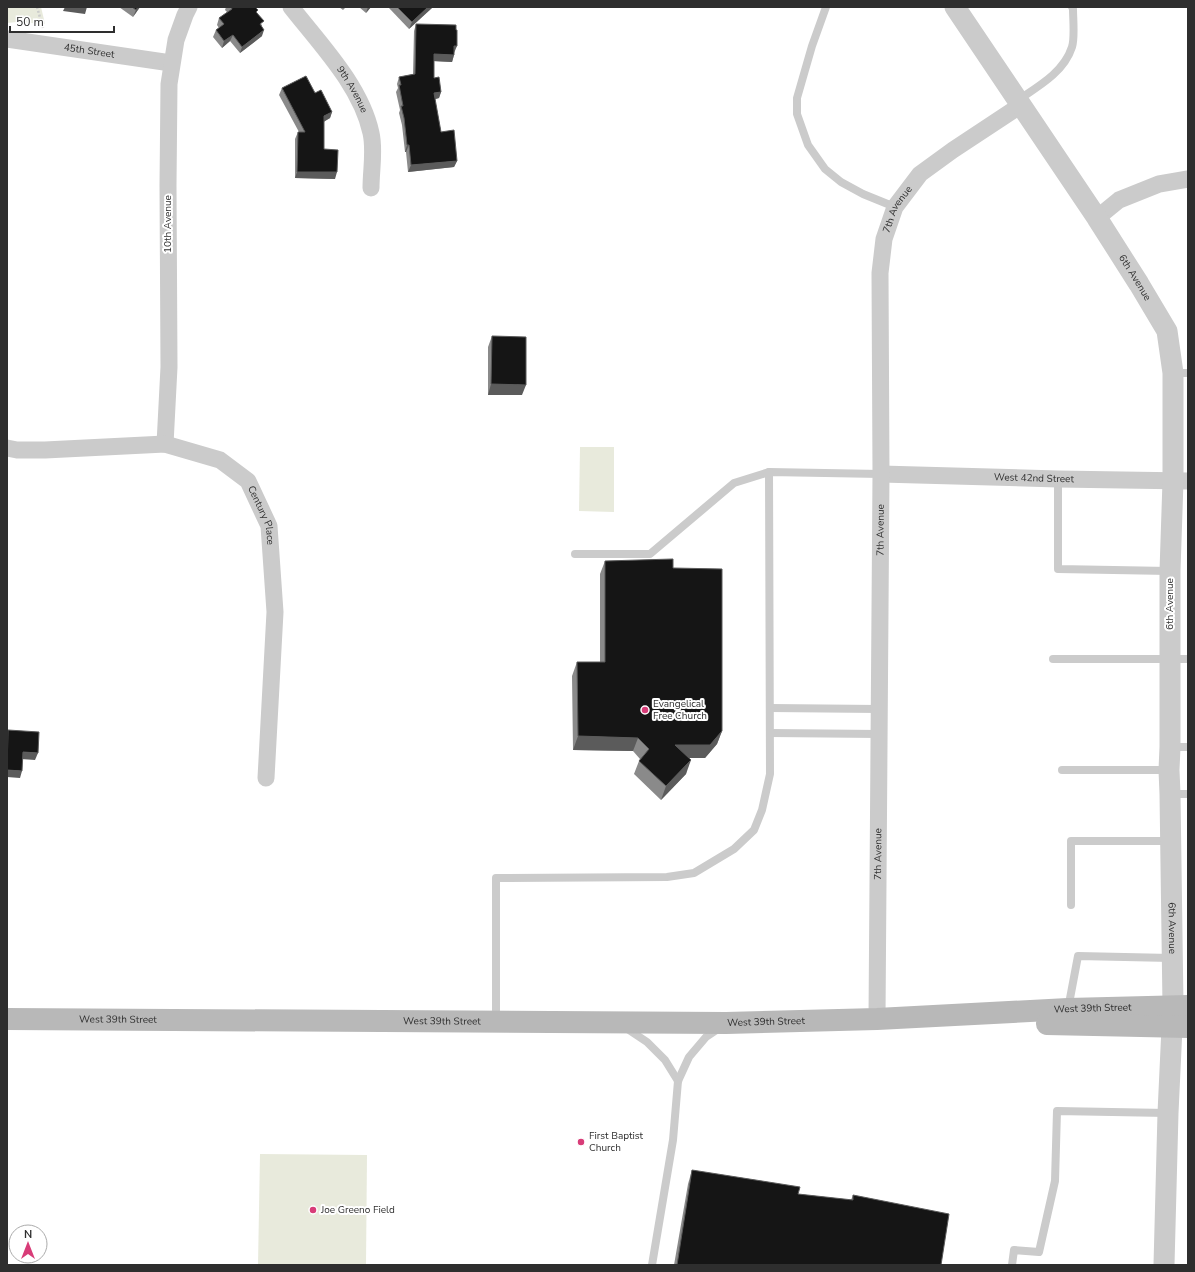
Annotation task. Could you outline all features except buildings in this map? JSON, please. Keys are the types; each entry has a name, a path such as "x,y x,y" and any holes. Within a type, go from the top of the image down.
{"main road":[{"name":"West 39th Street","path":"878,1019 1068,1009 1180,1017"},
{"name":"West 39th Street","path":"7,1019 726,1023 878,1019 1180,1017"}],"street":[{"name":"10th Avenue","path":"165,444 169,367 169,84 171,63 176,40 189,7"},
{"name":"9th Avenue","path":"291,7 345,76 357,94 366,115 371,134 372,154 370,188"},
{"name":"6th Avenue","path":"955,7 1097,218 1139,284 1167,331 1181,373 1181,481 1170,571 1179,659 1179,747 1169,770 1179,794 1170,841 1172,958 1180,1017 1168,1113 1164,1265"},
{"name":"45th Street","path":"7,39 171,63"},
{"name":"7th Avenue","path":"878,1019 881,474 880,273 884,239 895,206 920,174 1019,103"},
{"path":"1097,218 1119,200 1159,184 1188,178"},
{"name":"Century Place","path":"7,448 18,450 45,450 165,444 220,460 248,481 269,526 275,612 266,778"},
{"name":"West 42nd Street","path":"881,474 1181,481"}],"lane":[{"path":"826,7 812,46 797,98 797,114 808,145 825,169 842,182 863,194 895,206"},
{"path":"1019,103 1048,80 1064,62 1072,46 1072,7"},
{"path":"496,1021 496,878 666,877 694,873 734,849 754,830 762,810 770,774 769,472"},
{"path":"575,554 650,554 734,483 769,472 881,474"},
{"path":"1058,479 1058,569 1170,571"},
{"path":"1053,659 1179,659"},
{"path":"770,708 879,709"},
{"path":"770,733 879,734"},
{"path":"1062,770 1169,770"},
{"path":"1071,905 1071,841 1170,841"},
{"path":"1068,1009 1078,956 1172,958"},
{"path":"617,1022 647,1042 665,1060 678,1081"},
{"path":"652,1265 673,1140 678,1081 689,1057 706,1037 726,1023"},
{"path":"1012,1265 1014,1250 1040,1252 1054,1181 1057,1112 1168,1113"}],"path":[{"path":"37,7 43,28"}],"shaded area":[{"path":"7,7 41,7 45,24 17,22 7,23"},
{"path":"580,447 614,447 614,512 579,511"},
{"name":"Joe Greeno Field","path":"260,1154 367,1155 366,1265 258,1265"}],"place":[{"name":"Evangelical Free Church","path":"645,710"},
{"name":"First Baptist Church","path":"581,1142"},
{"name":"Joe Greeno Field","path":"313,1210"}]}
